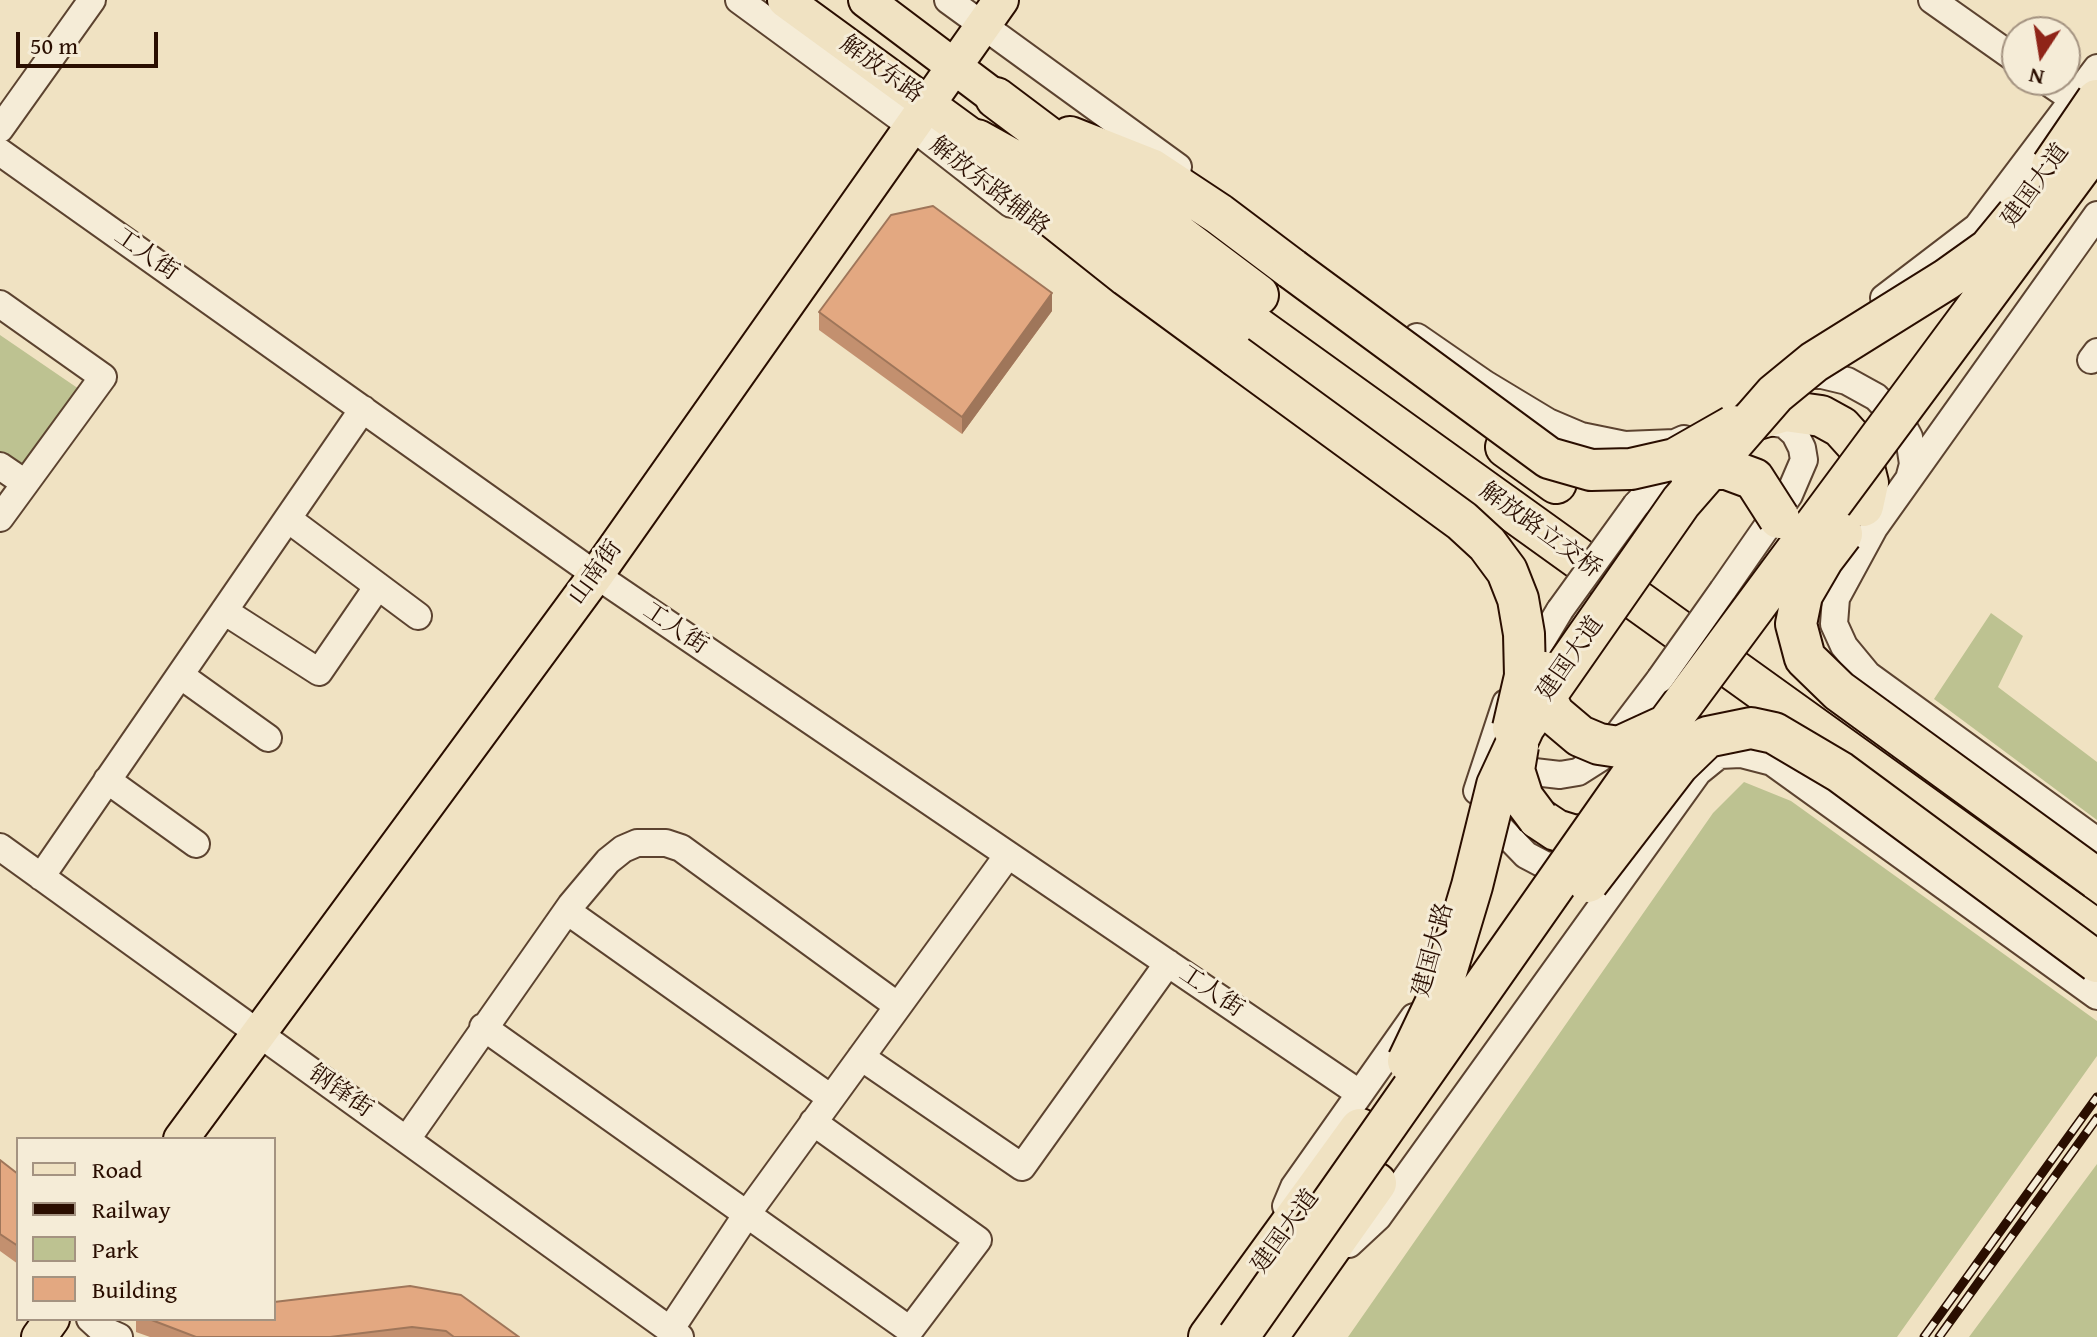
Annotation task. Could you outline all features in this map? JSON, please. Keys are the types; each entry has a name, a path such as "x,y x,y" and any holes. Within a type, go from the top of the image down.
{"highway":[{"path":"996,98 1080,141 1151,169 1288,256 1549,458 1591,470 1631,469 1675,459 1722,434 1769,397 1785,411 1821,416 1841,427 1859,447 1868,483 1863,506"},
{"name":"解放路立交桥","path":"996,98 1499,477 2097,910"},
{"name":"建国大道","path":"1209,1337 1260,1267 1360,1111 1411,1056 1439,996 1472,886 1489,781 1510,727 1681,502 1769,397 1814,362 1947,279 1989,249 2021,210 2085,100"},
{"path":"1080,141 1142,182 1556,483 1590,492 1618,492 1702,469 1727,469 1754,479 1779,518 1783,555 1769,589"},
{"name":"建国大道","path":"1238,1337 1667,725 2097,145"},
{"path":"1489,781 1525,676 1524,634 1518,599 1507,571 1487,544 1462,521 1136,283 1010,183 988,158 993,150 1098,235 1478,508 1503,530 1525,563 1535,597 1549,704 1566,726 1599,744 1619,747 1667,725"},
{"name":"解放路立交桥","path":"993,150 1073,196 2097,931"},
{"path":"2097,187 1823,559 1802,595 1796,624 1805,658 1839,691 2097,879"},
{"path":"1510,727 1514,770 1523,798 1538,818 1556,830 1572,835 1636,839"},
{"path":"1267,1337 1587,883 1636,839 1678,765 1707,737 1751,728 1774,733 1840,772 2097,962"}],"main road":[{"name":"解放东路","path":"785,0 919,115 993,150"},
{"name":"解放东路","path":"866,0 996,98"},
{"name":"山南街","path":"182,1137 596,575 992,13"}],"street":[{"path":"0,129 92,0"},
{"name":"解放东路辅路","path":"739,0 919,115 1197,349"},
{"path":"948,0 992,13 1288,256 1548,422 1581,436 1625,445 1675,443 1822,375 1847,381 1876,397 1902,424 1909,437 1913,464 1909,479"},
{"path":"1932,0 2001,49"},
{"path":"2085,100 2097,68"},
{"name":"工人街","path":"0,152 596,575 1168,963 1360,1111"},
{"path":"2097,215 1874,528 1836,598 1834,624 1844,646 1868,675 2097,841"},
{"path":"1136,283 1197,349 1449,530 1482,560 1504,591 1513,616 1518,645 1510,727 1501,741 1513,763 1534,772 1560,775 1578,772 1600,758 1660,679 1789,495 1804,460 1795,434 1784,424 1767,420 1711,427 1636,505 1560,610 1515,684"},
{"path":"0,304 103,377 0,518"},
{"path":"41,877 363,409"},
{"path":"0,466 25,483"},
{"path":"288,519 418,616"},
{"path":"224,611 319,672 378,586"},
{"path":"180,675 268,738"},
{"path":"1489,781 1498,826 1526,855 1545,865 1581,869 1617,861 1698,772 1719,755 1741,754 1772,762 2097,996"},
{"path":"107,780 196,844"},
{"path":"1305,1284 1378,1217 1636,839"},
{"path":"407,1139 567,911 608,861 637,843 666,843 681,848 898,1006"},
{"name":"钢锋街","path":"0,847 675,1333"},
{"path":"675,1333 747,1214 1008,855"},
{"path":"567,911 831,1098"},
{"path":"861,1057 1022,1167 1168,963"},
{"path":"483,1027 910,1330 978,1240 813,1122"},
{"path":"92,1321 119,1337"}],"green space":[{"path":"0,335 79,389 22,472 0,456"},
{"path":"1991,613 2023,636 1998,687 2097,762 2097,820 1934,699"},
{"path":"1744,782 1791,801 2097,1021 2097,1056 1897,1337 1348,1337 1713,813"},
{"path":"2097,1164 2097,1337 1969,1337"}],"building":[{"path":"933,206 1052,293 962,417 819,312 891,215"},
{"path":"0,1160 16,1172 16,1245 0,1234"},
{"path":"410,1286 461,1295 519,1337 454,1337 446,1331 412,1327 330,1337 196,1337 154,1321 276,1321 276,1302"}],"railway":[{"path":"1924,1337 2097,1097"},
{"path":"1939,1337 2097,1118"}]}
